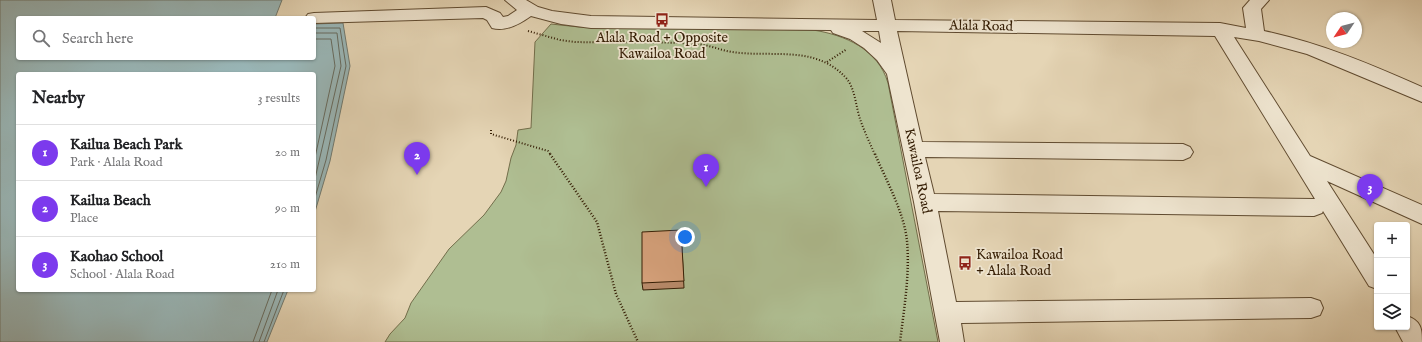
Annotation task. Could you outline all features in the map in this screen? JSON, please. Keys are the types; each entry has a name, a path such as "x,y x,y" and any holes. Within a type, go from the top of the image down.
{"street":[{"name":"Kawailoa Road","path":"882,0 896,72 925,202 952,342"},
{"path":"1256,34 1252,8 1260,0"},
{"name":"Alala Road","path":"521,3 558,18 591,22 1220,29 1291,41 1326,53 1422,95"},
{"path":"316,18 486,12 494,17 498,24 511,21 521,3"},
{"path":"817,24 844,30 869,42 884,55 896,72"},
{"path":"1220,29 1374,274"},
{"path":"913,149 1183,152"},
{"path":"1303,160 1422,215"},
{"path":"925,202 1314,207"},
{"path":"947,313 1311,308"},
{"path":"1409,330 1416,342"}],"path":[{"path":"511,21 527,31 560,40 698,44 733,52 784,53 810,57 827,62 836,68 848,80 852,89 856,108 865,133 892,190 902,218 907,240 907,262 906,295 900,342"},
{"path":"491,130 491,134 548,151 596,222 616,294 638,342"}],"green space":[{"path":"551,24 579,27 813,30 825,32 848,40 868,53 877,61 888,83 938,342 385,342 390,334 405,318 411,303 449,249 484,215 501,192 506,181 511,158 516,145 518,130 531,128 535,42"}],"water":[{"path":"0,0 282,0 276,16 16,16 16,60 316,60 316,24 343,23 350,66 330,161 316,208 316,72 16,72 16,292 287,292 267,342 0,342"}],"building":[{"path":"681,230 684,281 642,283 642,232"}],"place":[{"name":"Alala Road + Opposite Kawailoa Road","path":"662,20"},
{"name":"Kailua Beach","path":"417,175"},
{"name":"Kailua Beach Park","path":"706,187"},
{"name":"Kaohao School","path":"1370,207"},
{"name":"Kawailoa Road + Alala Road","path":"965,263"}]}
